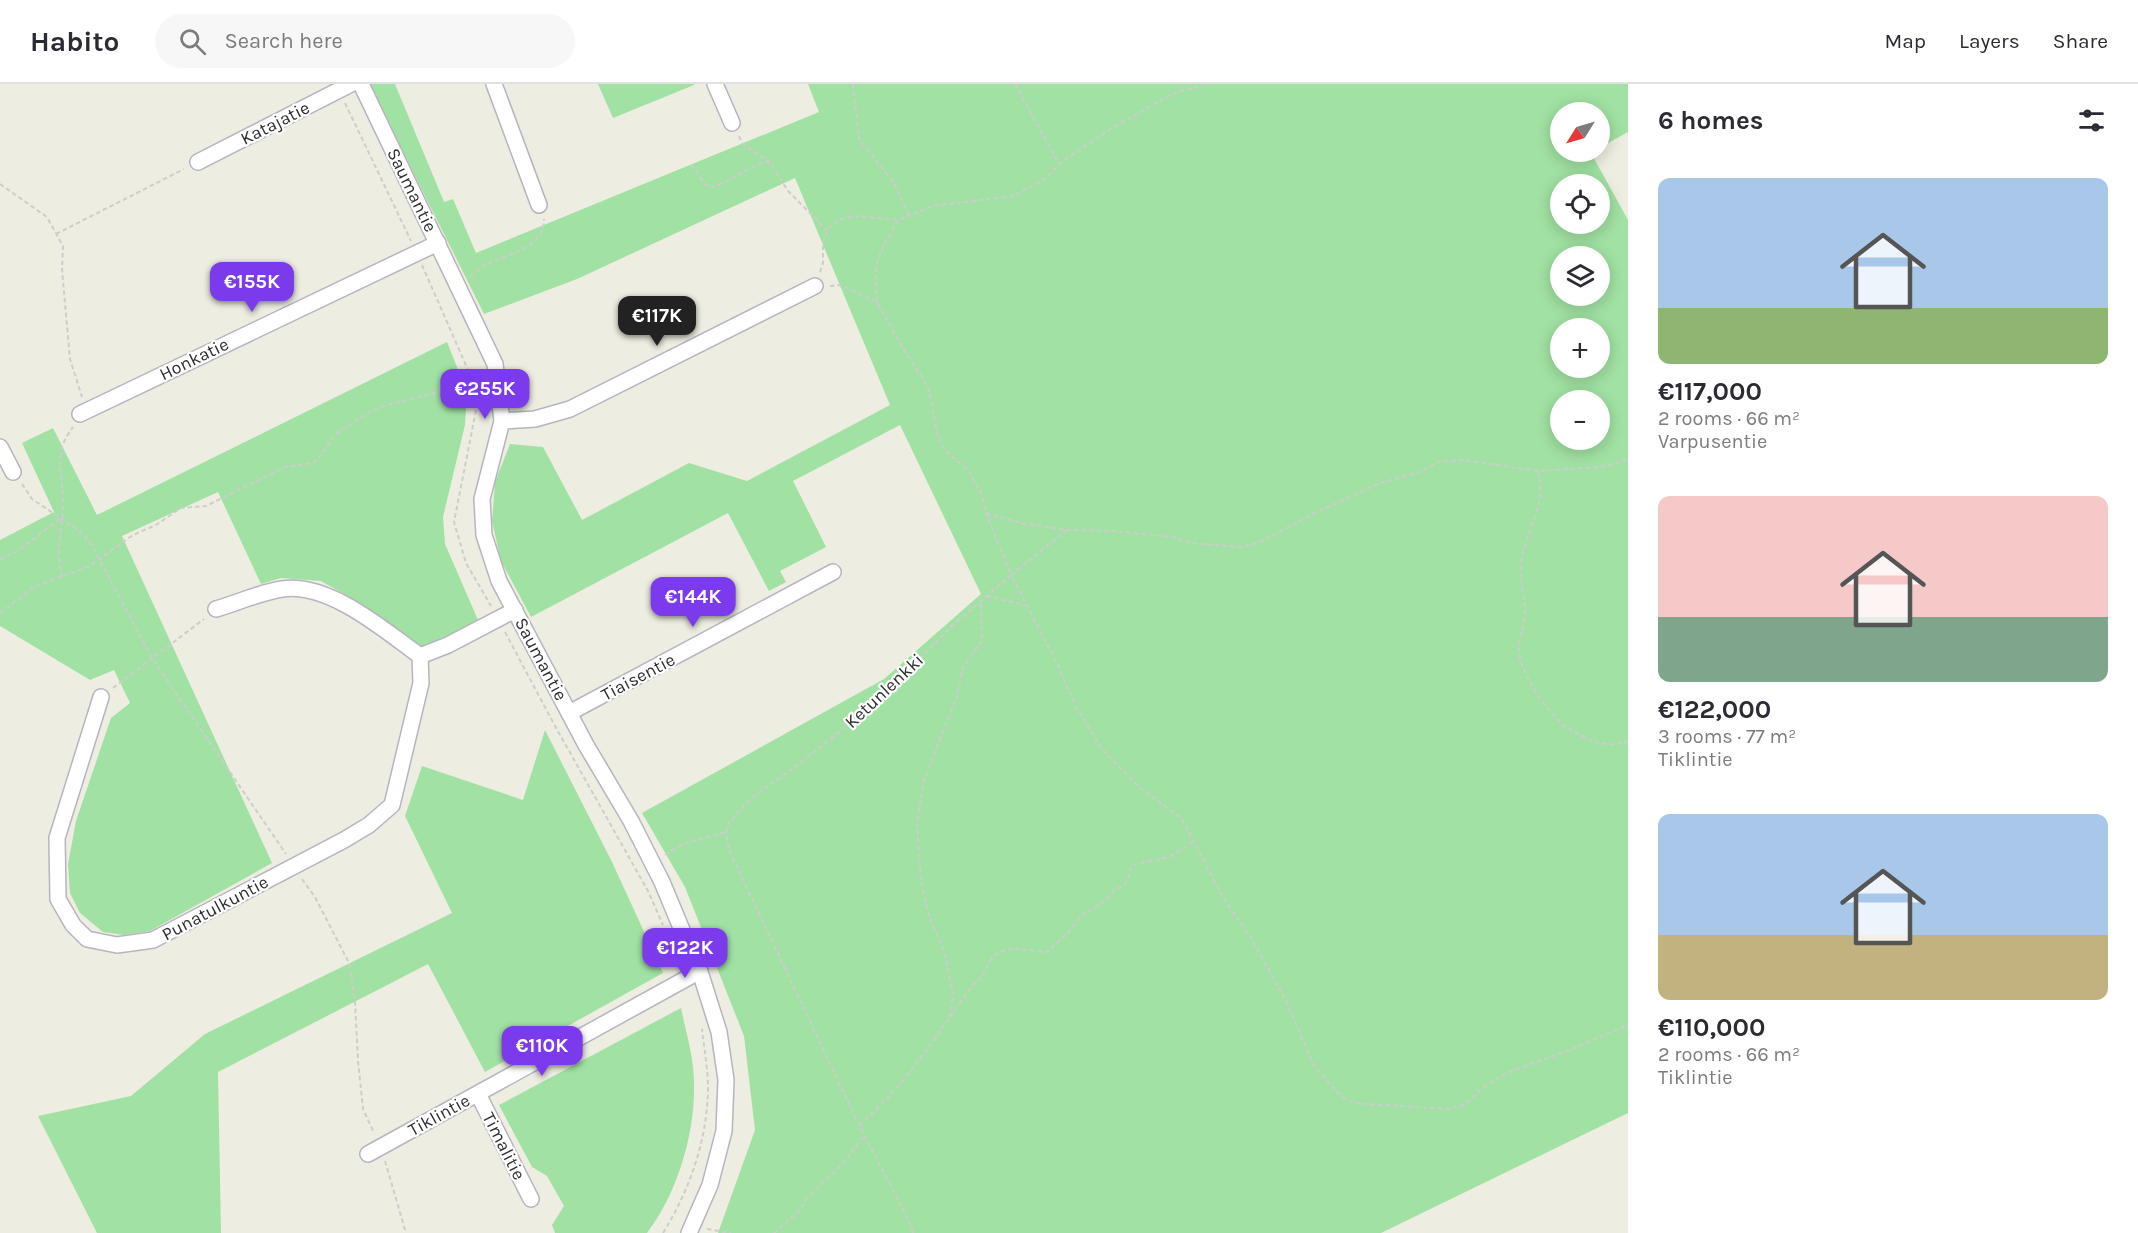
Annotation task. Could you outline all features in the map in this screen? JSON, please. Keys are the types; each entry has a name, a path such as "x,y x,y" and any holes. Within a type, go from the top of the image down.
{"street":[{"name":"Saumantie","path":"361,84 495,364 502,421 482,499 484,536 499,581 651,861 699,971 719,1032 726,1080 724,1131 710,1185 691,1230"},
{"path":"494,84 539,205"},
{"path":"715,84 732,123"},
{"name":"Katajatie","path":"198,162 345,88"},
{"name":"Honkatie","path":"84,413 438,243"},
{"path":"502,421 535,419 570,409 815,286"},
{"path":"0,447 13,472"},
{"name":"Tiaisentie","path":"569,713 833,572"},
{"path":"216,609 283,589 318,592 363,616 420,656 448,645 515,610"},
{"name":"Punatulkuntie","path":"101,697 57,838 58,899 73,925 87,939 117,945 153,940 344,840 369,825 392,805 421,683 420,656"},
{"name":"Tiklintie","path":"374,1151 699,971"},
{"name":"Timalitie","path":"478,1094 531,1199"}],"path":[{"path":"853,84 859,139 894,183 909,217"},
{"path":"1016,84 1059,164"},
{"path":"877,302 840,285 815,286 823,263 823,243 827,230 841,219 858,216 898,220 933,206 1014,196 1046,178 1059,164 1112,128 1176,92 1203,84"},
{"path":"345,88 479,395 453,522 466,563 648,891 662,924"},
{"path":"732,123 742,143 770,162 788,191 827,230"},
{"path":"56,234 198,162"},
{"path":"691,165 705,184 714,187 761,163 770,162"},
{"path":"0,184 47,217 63,246 62,270 70,359 84,413 62,446 60,476 63,499 58,562 62,577"},
{"path":"459,287 483,266 526,247 537,239 543,230 545,221 539,205"},
{"path":"898,220 879,253 875,278 877,302 901,345 924,379 929,392 938,438 946,451 968,470 982,495 986,513 1011,575 1057,663 1076,708 1102,749 1138,786 1182,819 1225,901 1252,939 1287,1003 1314,1066 1340,1095 1353,1103 1447,1109 1464,1105 1504,1074 1567,1051 1628,1024"},
{"path":"0,613 34,587 100,560 134,535 156,525 181,508 206,506 285,467 313,463 319,458 334,435 373,410 435,393 468,374"},
{"path":"986,513 1021,523 1067,530 1113,531 1173,537 1199,544 1241,547 1258,543 1380,483 1417,473 1438,462 1464,460 1538,471 1600,468 1628,460"},
{"path":"1538,471 1541,480 1540,503 1520,564 1525,612 1518,651 1525,673 1542,700 1563,725 1601,744 1618,744 1628,741"},
{"path":"13,472 33,499 77,529 91,543 152,658 315,897 349,963 355,1002 363,1109 374,1151 406,1233"},
{"path":"0,559 18,551 61,518"},
{"name":"Ketunlenkki","path":"726,832 729,823 750,799 798,765 878,700 981,601 1067,530"},
{"path":"987,596 1025,605"},
{"path":"950,1020 953,995 946,957 929,916 921,882 917,824 924,780 956,699 963,668 982,641 981,601"},
{"path":"101,697 216,609"},
{"path":"651,861 683,844 726,832 729,850 859,1125 913,1233"},
{"path":"859,1125 880,1107 899,1085 984,975 991,959 1003,950 1011,948 1047,952 1068,933 1083,914 1101,904 1115,890 1124,885 1135,864 1170,857 1195,841"},
{"path":"663,1233 690,1181 705,1126 708,1087 701,1027"},
{"path":"774,1233 847,1159 864,1135"},
{"path":"691,1230 731,1233"}],"green space":[{"path":"369,84 395,84 444,202 453,199 476,253 819,112 808,84 1628,84 1628,132 1610,142 1610,102 1550,102 1550,162 1596,162 1603,174 1550,174 1550,234 1610,234 1610,187 1628,220 1628,1113 1381,1233 718,1233 755,1130 744,1036 685,887 642,813 884,679 981,594 900,425 793,481 826,547 780,571 786,582 769,591 728,513 531,617 501,561 492,521 495,482 510,444 543,447 582,520 689,463 747,481 890,405 795,178 577,279 484,314"},
{"path":"598,84 694,84 694,85 613,118"},
{"path":"447,342 467,392 465,425 443,517 445,544 478,620 451,636 420,648 360,603 321,581 281,578 261,584 218,492 122,536 272,863 150,931 124,935 103,932 80,913 70,893 68,864 76,821 111,718 130,703 114,670 90,680 0,626 0,540 54,512 22,443 53,428 97,515"},
{"path":"545,730 612,862 663,973 485,1072 428,964 218,1072 221,1233 97,1233 38,1116 131,1096 205,1034 452,913 405,816 422,766 523,800"},
{"path":"681,1008 693,1067 693,1110 685,1154 678,1176 659,1216 647,1233 555,1233 552,1225 564,1206 547,1176 532,1167 499,1105"}]}
